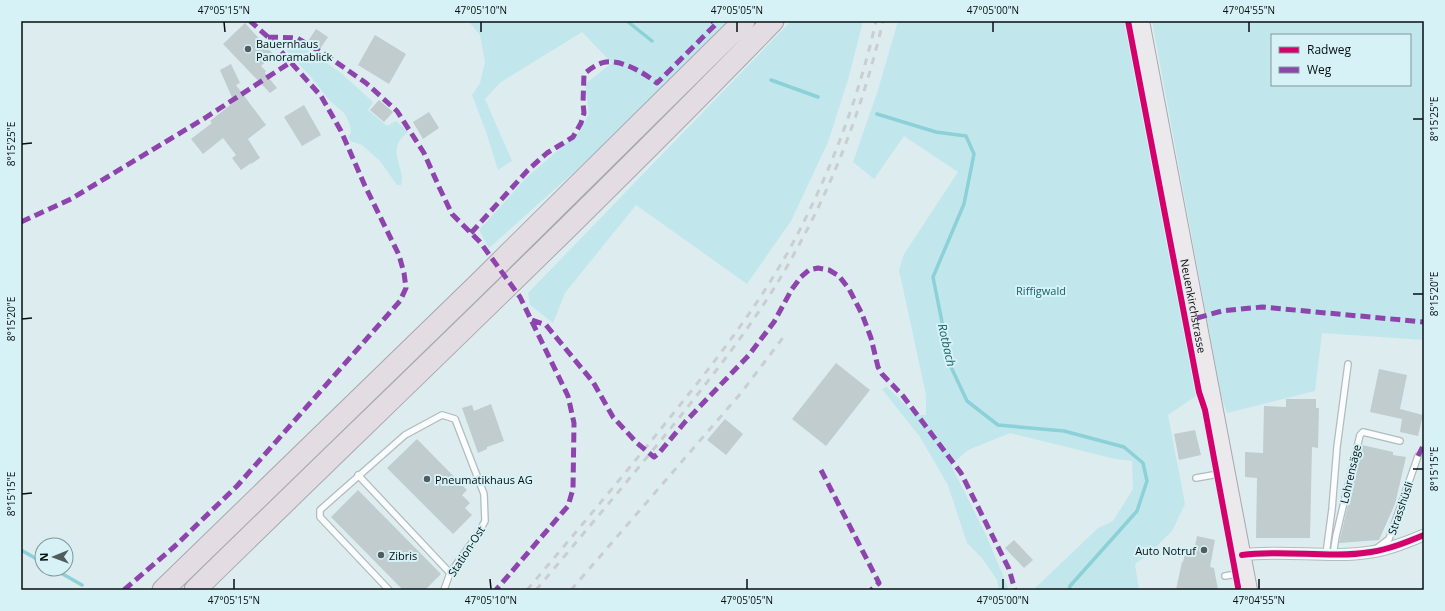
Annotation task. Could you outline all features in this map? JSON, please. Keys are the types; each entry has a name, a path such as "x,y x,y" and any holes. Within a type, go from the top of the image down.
{"highway":[{"path":"163,590 744,21"},
{"path":"195,590 643,152 773,21"}],"main road":[{"name":"Neuenkirchstrasse","path":"1140,21 1248,590"}],"street":[{"path":"1242,554 1329,555 1371,552 1392,548 1424,535"}],"lane":[{"path":"1329,555 1337,447 1348,364"},
{"name":"Station-Ost","path":"358,475 405,435 442,414 455,419 484,494 485,521 478,534 450,573 444,590"},
{"name":"Lohrensäge","path":"1329,555 1336,536 1360,435 1363,432 1400,441"},
{"name":"Strasshüsli","path":"1371,552 1389,539 1418,456"},
{"path":"1196,478 1226,472"},
{"path":"389,590 320,517 320,510 358,475 450,573"},
{"path":"1225,576 1245,572"}],"green space":[{"path":"468,21 732,21 619,132 489,248 479,230 526,178 579,132 589,114 585,84 612,63 582,32 501,82 485,99 512,161 498,170 472,95 480,83 485,62 480,35"},
{"path":"791,21 863,21 848,80 828,142 791,221 747,284 636,205 565,293 553,323 530,305 528,293"},
{"name":"Riffigwald","path":"898,21 1125,21 1196,396 1168,415 1185,504 1172,531 1150,553 1135,564 1139,590 1033,590 1098,528 1113,521 1133,489 1132,461 1115,459 1010,433 968,450 951,465 986,535 1009,590 999,590 997,580 982,558 967,543 948,485 920,437 882,389 887,387 916,415 926,415 926,395 899,270 904,254 958,172 904,136 874,179 853,162 878,90"},
{"path":"1152,21 1424,21 1424,340 1322,333 1315,391 1227,413 1221,395"},
{"path":"292,43 299,44 341,73 373,102 368,110 387,126 396,121 408,132 400,139 397,148 397,159 402,175 401,185 397,185 380,161 362,145 350,141 348,136 351,133 350,125 345,114 329,100 311,77 286,50"}],"building":[{"name":"Bauernhaus Panoramablick","path":"245,23 273,54 261,66 277,88 270,93 223,44"},
{"path":"316,29 328,37 320,49 308,41"},
{"path":"375,35 406,54 389,84 358,65"},
{"path":"231,64 240,83 236,85 266,125 248,139 260,158 241,170 232,158 236,155 223,138 203,154 191,139 212,123 210,121 234,102 220,70"},
{"path":"379,100 393,112 384,122 370,110"},
{"path":"304,105 321,135 302,146 284,117"},
{"path":"429,112 439,128 423,139 413,122"},
{"path":"836,363 870,390 826,446 792,419"},
{"path":"1379,369 1407,375 1400,409 1423,415 1418,436 1400,432 1402,419 1370,412"},
{"path":"1286,399 1316,399 1316,408 1319,408 1318,448 1312,447 1310,538 1256,538 1257,478 1245,477 1245,452 1263,453 1264,406 1286,407"},
{"path":"491,404 504,441 487,447 487,449 478,453 462,408 472,405 474,411"},
{"path":"725,419 743,434 726,455 707,440"},
{"path":"1195,430 1201,455 1179,460 1174,434"},
{"name":"Pneumatikhaus AG","path":"417,439 467,490 462,495 470,503 465,508 472,515 453,534 387,468"},
{"path":"1362,445 1393,452 1393,455 1406,457 1395,504 1379,540 1339,543"},
{"path":"358,490 441,574 425,590 403,590 331,517"},
{"path":"1197,536 1215,540 1210,567 1214,568 1218,590 1176,590 1186,550 1194,551"},
{"path":"1014,540 1033,560 1024,568 1005,548"}],"waterway":[{"name":"Rotbach","path":"627,21 652,41"},
{"name":"Rotbach","path":"771,80 818,97"},
{"name":"Rotbach","path":"877,114 936,132 966,136 974,154 964,204 933,277 951,367 967,401 998,425 1064,431 1124,447 1143,463 1147,481 1137,511 1070,586 1069,590"},
{"path":"21,550 34,557"},
{"path":"68,577 82,585"}],"railway":[{"path":"527,590 703,376 748,315 775,274 803,224 829,168 851,110 869,51 876,21"},
{"path":"536,590 679,418 740,339 782,276 823,198 847,141 867,82 883,21"},
{"path":"571,590 741,393 785,335"}],"marked path":[{"path":"124,590 175,546 237,486 400,301 406,288 399,255 365,186 341,131 321,96 268,37 250,21"},
{"path":"471,233 528,170 547,153 573,137 581,123 584,113 584,74 591,68 600,64 613,62 633,68 657,83 716,24 712,21"},
{"path":"268,37 297,38 326,55 366,83 397,111 424,153 452,214 480,242 520,297 568,396 574,423 573,489 568,506 496,590"},
{"path":"21,222 71,199 205,118 291,62"},
{"path":"532,320 546,325 593,382 613,417 637,443 654,457 749,355 774,322 792,289 801,277 809,270 818,268 829,270 839,276 849,289 862,314 871,338 878,367 882,374 903,396 961,473 1009,569 1015,590"},
{"path":"1197,318 1222,311 1262,307 1424,322"},
{"path":"1418,456 1424,444"},
{"path":"821,470 879,583 871,590"}],"cycle path":[{"path":"1128,21 1199,392 1205,410 1238,587"},
{"path":"1242,555 1258,553 1355,554 1385,549 1424,535"}],"place":[{"name":"Bauernhaus Panoramablick","path":"248,49"},
{"name":"Pneumatikhaus AG","path":"427,479"},
{"name":"Auto Notruf","path":"1204,550"},
{"name":"Zibris","path":"381,555"}]}
